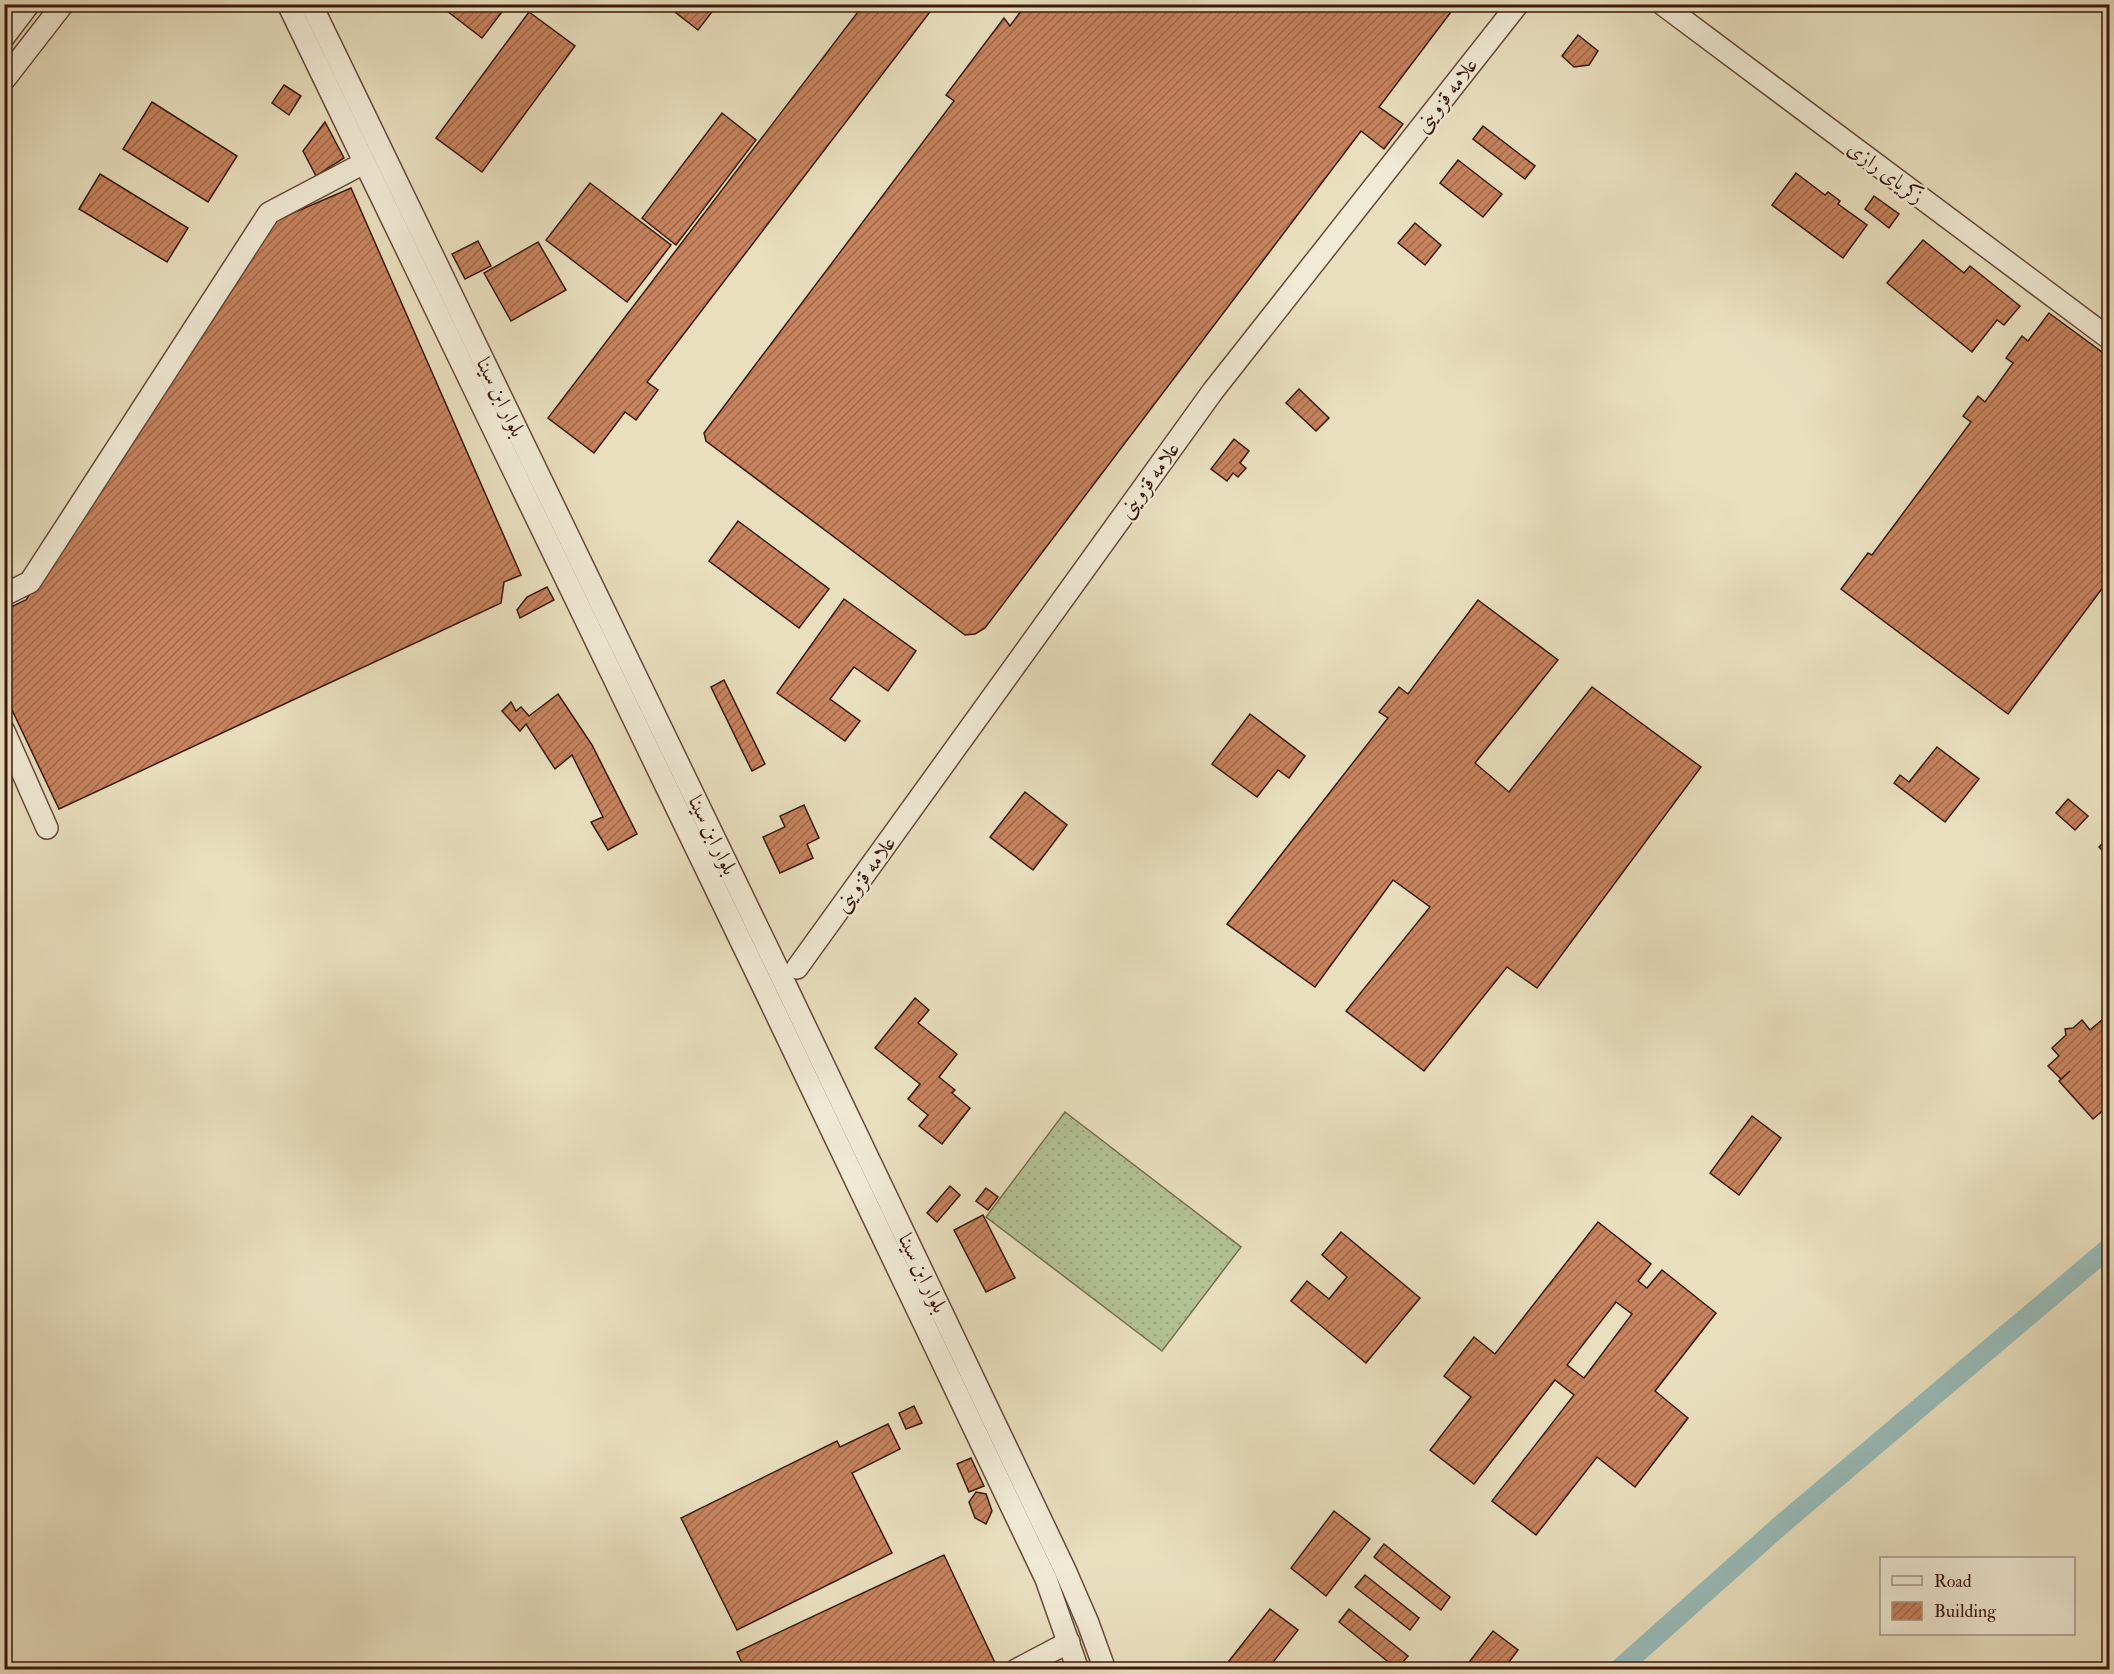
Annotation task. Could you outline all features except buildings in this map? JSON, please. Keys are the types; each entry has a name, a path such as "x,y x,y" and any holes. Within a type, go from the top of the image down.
{"street":[{"path":"4,37 29,4"},
{"path":"4,80 63,4"},
{"name":"بلوار ابن سینا","path":"288,4 1031,1547 1046,1579 1078,1670"},
{"name":"بلوار ابن سینا","path":"311,4 1065,1570 1105,1670"},
{"name":"علامه قزوینی","path":"797,968 1213,390 1518,4"},
{"name":"زکریای رازی","path":"1662,4 2109,339"},
{"path":"4,595 30,582 269,213 364,163"},
{"path":"4,731 47,828"},
{"path":"1016,1670 1069,1642"}],"green space":[{"path":"1065,1112 1241,1247 1162,1351 986,1217"}],"waterway":[{"path":"1618,1670 1782,1524 2110,1247"}]}
